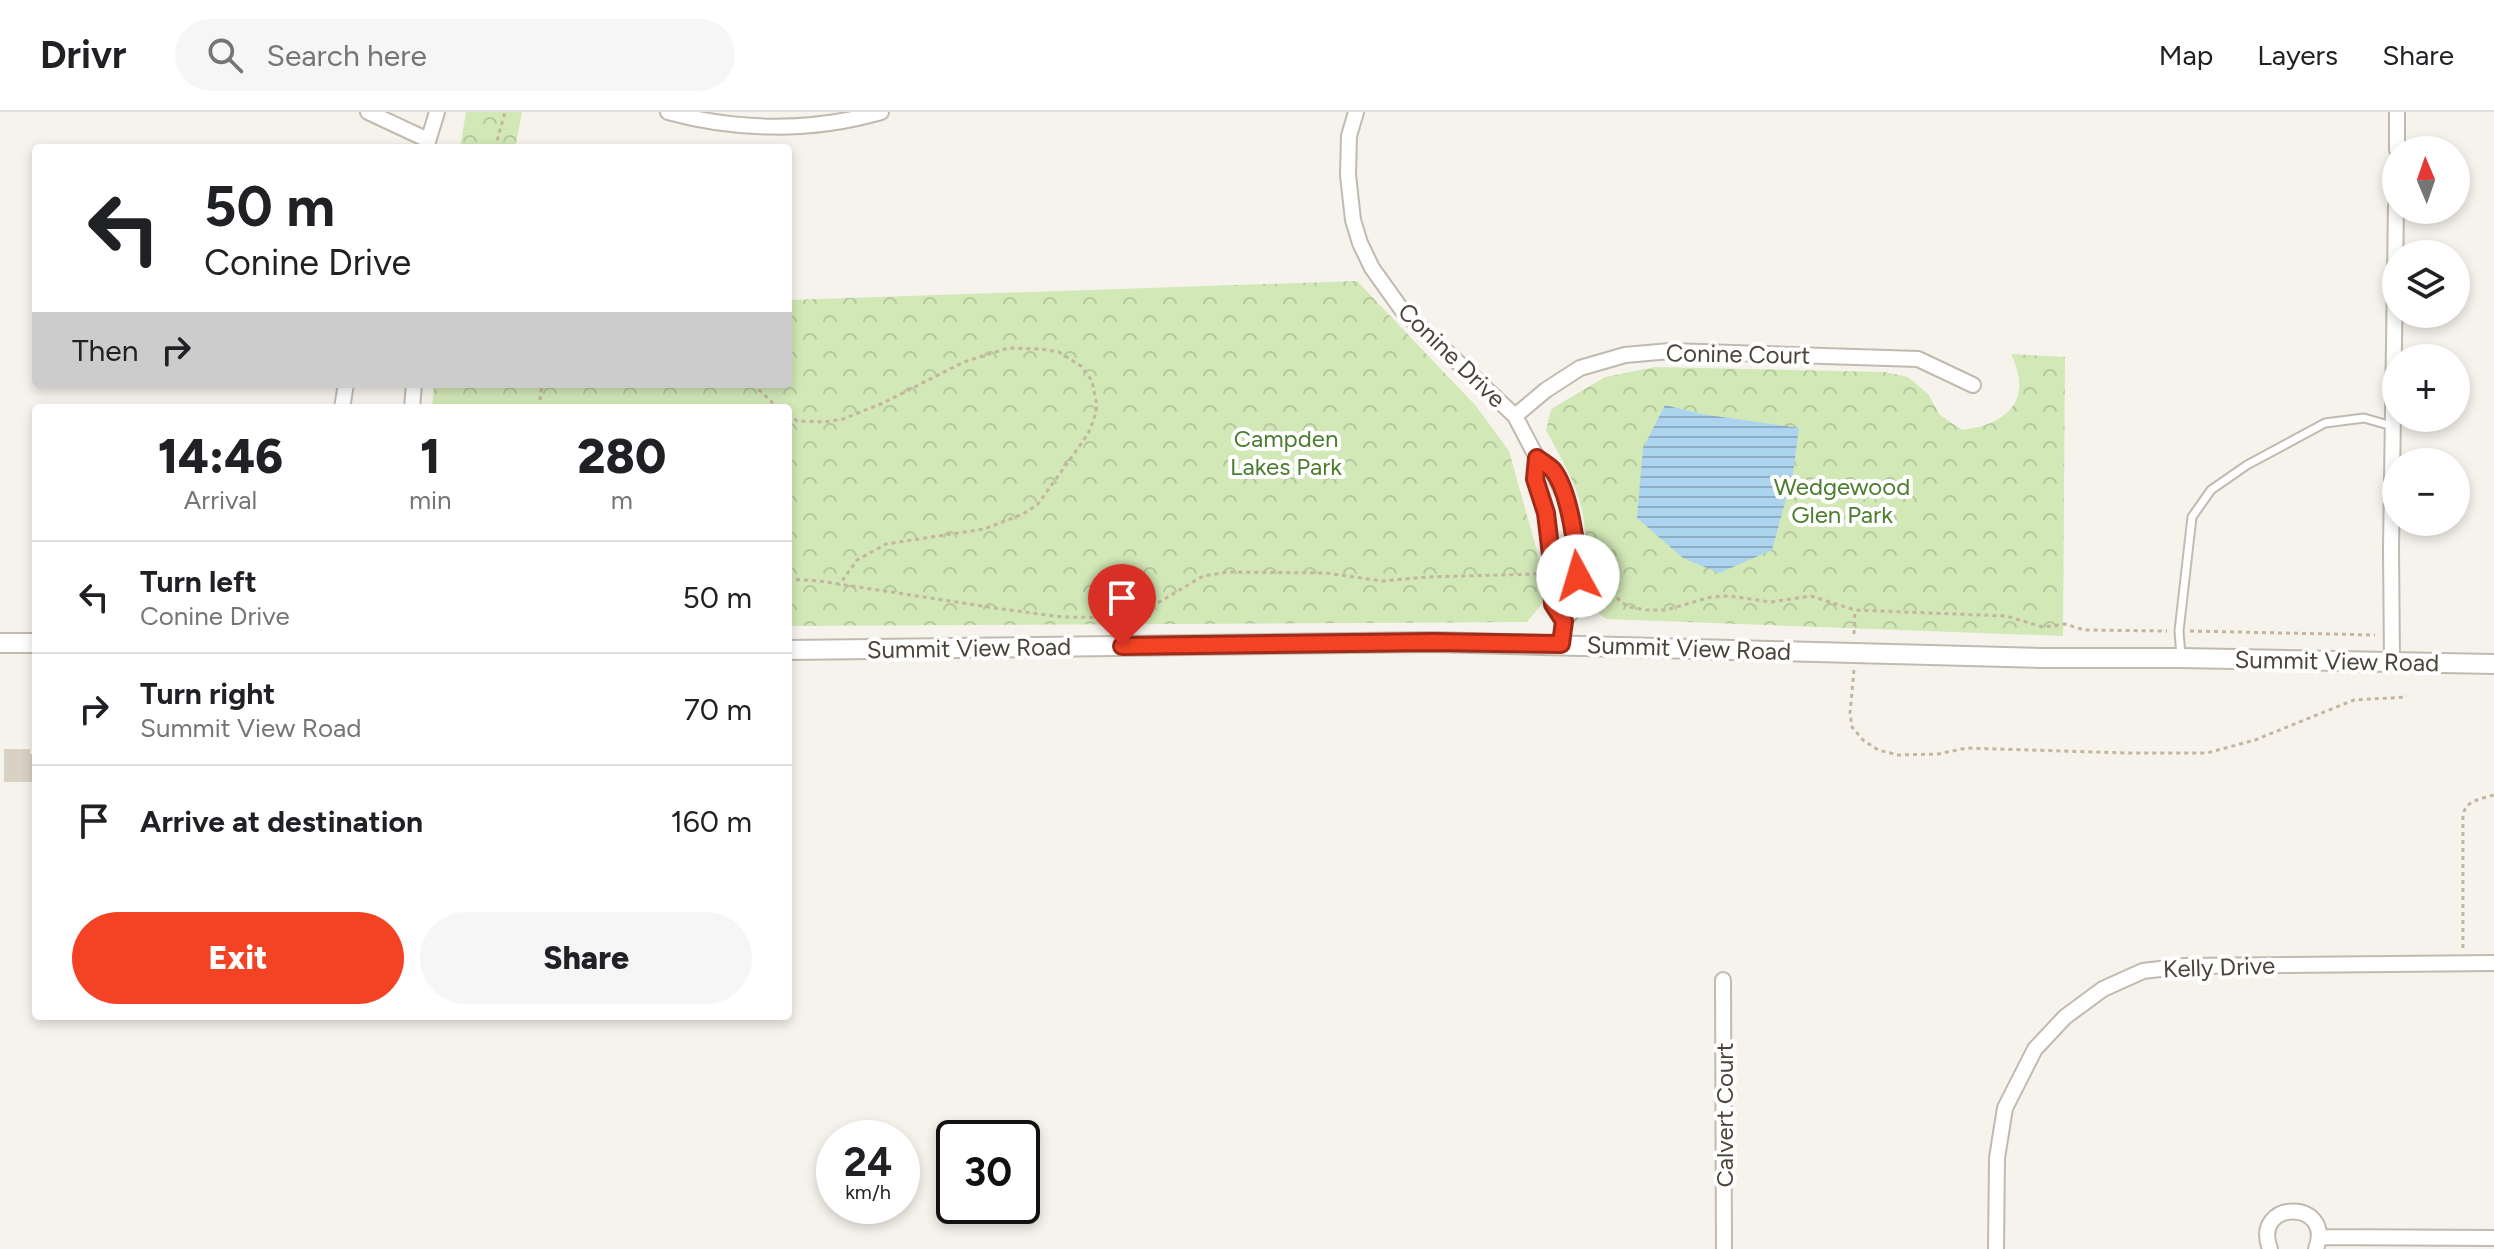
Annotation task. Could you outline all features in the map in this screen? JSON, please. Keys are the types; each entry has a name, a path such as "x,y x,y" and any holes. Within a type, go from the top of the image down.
{"street":[{"path":"368,112 427,144 437,112"},
{"path":"668,112 740,126 781,127 861,118 881,112"},
{"name":"Conine Drive","path":"1356,112 1349,136 1351,205 1360,243 1372,268 1402,310 1515,416 1537,458 1552,470 1565,497 1574,535 1578,576 1576,607 1564,621 1561,644"},
{"path":"2397,112 2397,136"},
{"path":"2393,344 2396,224"},
{"name":"Conine Court","path":"1515,416 1546,390 1580,368 1625,355 1670,351 1918,359 1973,385"},
{"path":"2392,432 2392,662"},
{"name":"Conine Drive","path":"1537,458 1535,479 1546,513 1553,604 1564,621"},
{"name":"Summit View Road","path":"792,650 1433,642 2040,658 2494,664"},
{"path":"0,643 32,643"},
{"name":"Kelly Drive","path":"1996,1249 1997,1158 2005,1108 2035,1049 2065,1017 2103,989 2143,971 2185,966 2494,963"},
{"name":"Calvert Court","path":"1723,980 1724,1249"},
{"path":"2270,1249 2268,1229 2278,1216 2293,1210 2314,1221 2318,1243 2494,1238"}],"lane":[{"path":"2181,658 2179,631 2192,517 2211,490 2247,465 2325,423 2364,418 2382,423"}],"path":[{"path":"496,144 505,112"},
{"path":"792,417 797,421 843,419 883,403 964,362 1008,348 1059,352 1081,366 1092,381 1097,406 1088,434 1038,504 1023,514 984,529 886,544 857,560 839,585"},
{"path":"757,388 774,404"},
{"path":"792,579 1063,617 1125,618 1203,576 1228,572 1326,573 1382,581 1504,574 1552,575"},
{"path":"1578,576 1604,583 1621,602 1646,610 1666,610 1711,597 1729,596 1771,602 1811,596 1855,610 2006,616 2043,627 2065,624 2084,630 2372,634 2392,641"},
{"path":"1854,636 1855,610"},
{"path":"1854,669 1850,713 1852,727 1863,740 1878,750 1898,755 1938,754 1967,748 2207,753 2255,740 2354,700 2407,697"},
{"path":"2463,963 2463,815 2472,802 2494,795"}],"green space":[{"path":"466,112 522,112 516,144 461,144"},
{"name":"Campden Lakes Park","path":"1357,281 1476,406 1509,451 1538,555 1546,599 1527,622 792,626 792,404 432,404 434,388 792,388 792,300"},
{"name":"Wedgewood Glen Park","path":"2011,354 2065,357 2063,636 1606,619 1587,604 1587,557 1582,510 1571,479 1546,430 1551,409 1605,377 1655,367 1885,372 1908,377 1928,394 1940,415 1962,430 1991,423 2012,408 2019,385"}],"water":[{"path":"1665,405 1701,414 1799,428 1793,473 1772,550 1719,573 1683,558 1637,518 1643,448"}],"building":[{"path":"4,749 30,749 32,782 4,782"}],"route":[{"path":"1122,646 1433,642 1561,644 1564,621 1553,604 1546,513 1535,479 1537,458 1552,470 1565,497 1574,535 1578,576"}]}
